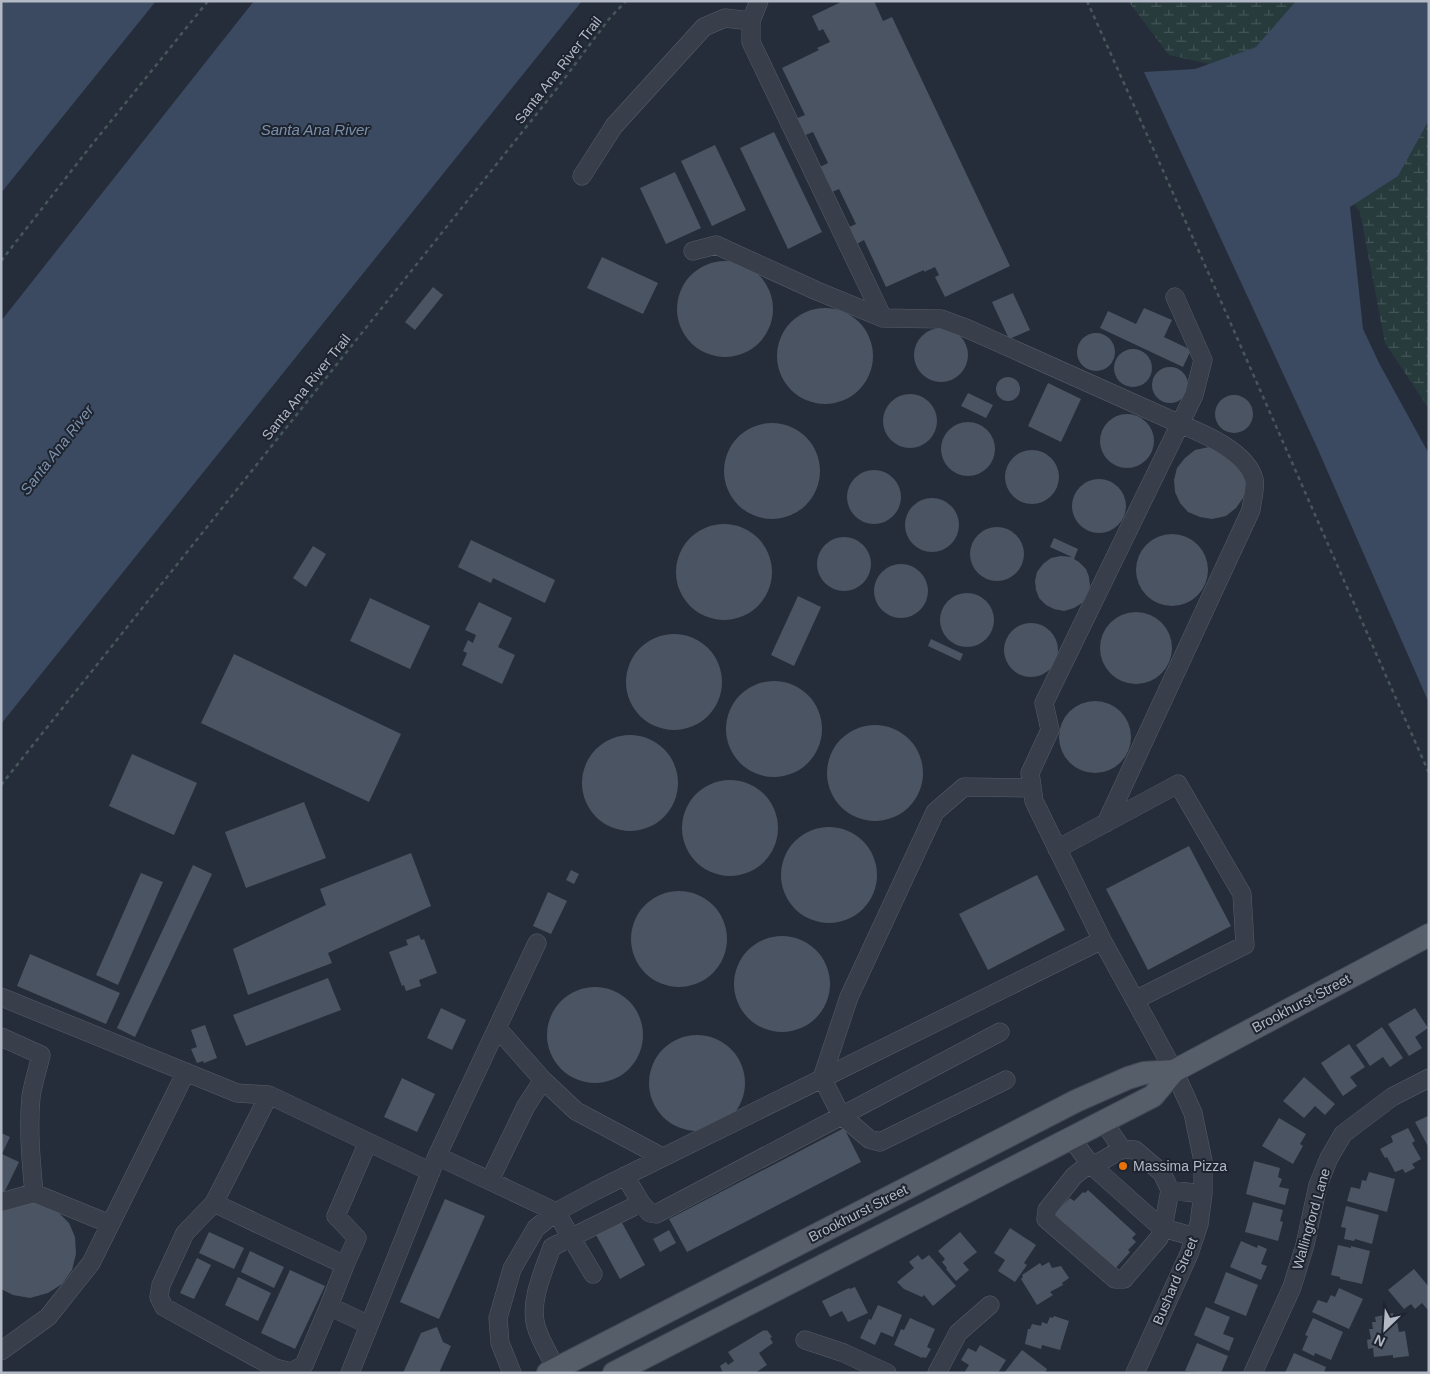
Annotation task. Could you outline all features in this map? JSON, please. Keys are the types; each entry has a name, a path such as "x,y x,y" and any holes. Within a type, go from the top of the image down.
{"main road":[{"name":"Brookhurst Street","path":"614,1373 1153,1096 1174,1071 1429,935"},
{"name":"Brookhurst Street","path":"552,1371 1076,1101 1144,1073 1174,1071"}],"street":[{"path":"759,1 752,21 751,42 883,318"},
{"path":"582,176 614,126 704,27 725,18 752,21"},
{"path":"693,251 716,245 816,291 883,318 941,319 968,329 1219,441 1248,466 1254,480 1251,510 1106,823"},
{"path":"1006,1080 880,1142 869,1139 840,1115 822,1078 849,997 935,812 964,787 1032,788 1030,773 1050,730 1044,703 1194,395 1203,360 1174,296"},
{"path":"1057,849 1178,784 1242,894 1245,945 1135,1000"},
{"name":"Bushard Street","path":"1032,788 1034,801 1102,940 1174,1071 1193,1113 1203,1161 1203,1194 1199,1224 1195,1237 1136,1372"},
{"path":"512,1373 500,1343 498,1318 512,1268 536,1228 556,1212 1102,940"},
{"path":"350,1373 434,1164 537,943"},
{"path":"1,997 238,1092 269,1094 368,1142 490,1180 556,1212 593,1274"},
{"path":"498,1028 543,1080 576,1111 662,1158"},
{"path":"625,1176 641,1203 650,1213 656,1214 1000,1032"},
{"path":"1,1037 41,1055 32,1095 30,1121 31,1167 34,1193"},
{"path":"3,1349 48,1317 91,1263 186,1072"},
{"name":"Wallingford Lane","path":"1253,1373 1292,1287 1305,1245 1318,1185 1329,1158 1343,1134 1392,1097 1429,1078"},
{"path":"490,1180 526,1106 543,1080"},
{"path":"269,1094 214,1203 185,1233 161,1285 159,1297 164,1307 275,1368 291,1372 304,1365 357,1238 336,1216 368,1142"},
{"path":"1103,1121 1122,1149"},
{"path":"1071,1138 1091,1165 1164,1228 1195,1237"},
{"path":"1122,1149 1135,1150 1162,1174 1170,1190 1164,1228 1159,1238 1124,1279 1115,1279 1046,1219 1047,1210 1074,1176 1084,1168 1122,1149"},
{"path":"1170,1190 1203,1194"},
{"path":"1,1202 34,1193 110,1224"},
{"path":"214,1203 345,1265"},
{"path":"552,1371 535,1326 535,1295 552,1247 641,1203"},
{"path":"937,1373 958,1333 990,1304"},
{"path":"329,1306 369,1325"},
{"path":"805,1340 844,1353 887,1373"}],"path":[{"path":"1,261 208,1"},
{"name":"Santa Ana River Trail","path":"1,785 555,91 609,19 626,1"},
{"path":"1087,1 1201,254 1429,774"}],"green space":[{"path":"1128,1 1423,1 1429,12 1429,409 1385,343 1360,212 1250,73 1169,55"}],"water":[{"path":"1,1 156,1 1,193"},
{"name":"Santa Ana River","path":"254,1 582,1 1,724 1,321"},
{"path":"1296,1 1429,1 1429,120 1398,176 1350,207 1363,329 1379,363 1429,454 1429,703 1316,445 1144,72 1195,69 1256,47"}],"building":[{"path":"843,1 874,1 883,21 892,17 1010,266 945,297 935,277 939,275 935,267 886,287 864,240 855,245 847,228 856,224 839,189 830,193 818,168 828,163 813,132 803,136 795,119 805,115 782,68 819,50 817,48 830,42 823,29 819,31 812,16"},
{"path":"774,132 822,232 788,249 740,148"},
{"path":"715,145 746,210 712,226 681,161"},
{"path":"675,172 701,228 666,244 640,188"},
{"path":"602,257 658,283 643,314 587,288"},
{"path":"725,261 743,265 759,275 769,291 773,309 769,327 759,343 743,353 725,357 707,353 691,343 681,327 677,309 681,291 691,275 707,265"},
{"path":"433,287 443,295 415,330 405,322"},
{"path":"1013,293 1030,330 1009,339 992,302"},
{"path":"825,308 843,312 859,322 869,338 873,356 869,374 859,390 843,400 825,404 807,400 791,390 781,374 777,356 781,338 791,322 807,312"},
{"path":"1144,308 1172,320 1164,337 1191,350 1183,367 1100,328 1108,311 1136,324"},
{"path":"936,328 946,328 956,332 964,340 968,355 964,370 956,378 946,382 936,382 926,378 918,370 914,360 914,350 918,340 926,332"},
{"path":"1096,333 1109,339 1115,352 1109,365 1096,371 1083,365 1077,352 1083,339"},
{"path":"1133,349 1146,355 1152,368 1146,381 1133,387 1120,381 1114,368 1120,355"},
{"path":"1170,367 1177,368 1183,372 1187,378 1187,392 1183,398 1177,402 1170,403 1163,402 1157,398 1153,392 1152,385 1153,378 1157,372 1163,368"},
{"path":"1008,377 1017,380 1020,389 1017,398 1008,401 999,398 996,389 999,380"},
{"path":"1048,383 1081,399 1061,442 1028,426"},
{"path":"968,393 993,405 986,418 961,406"},
{"path":"905,394 915,394 925,398 933,406 937,421 933,436 925,444 915,448 905,448 895,444 887,436 883,426 883,416 887,406 895,398"},
{"path":"1234,395 1247,401 1253,414 1247,427 1234,433 1221,427 1215,414 1221,401"},
{"path":"1122,414 1132,414 1142,418 1150,426 1154,441 1150,456 1142,464 1132,468 1122,468 1112,464 1104,456 1100,446 1100,436 1104,426 1112,418"},
{"path":"963,422 973,422 983,426 991,434 995,449 991,464 983,472 973,476 963,476 953,472 945,464 941,454 941,444 945,434 953,426"},
{"path":"772,423 790,427 806,437 816,453 820,471 816,489 806,505 790,515 772,519 754,515 738,505 728,489 724,471 728,453 738,437 754,427"},
{"path":"1209,447 1221,449 1246,475 1243,498 1236,508 1226,516 1212,519 1188,512 1180,503 1175,492 1174,480 1177,468 1185,458 1195,450"},
{"path":"1027,450 1037,450 1047,454 1055,462 1059,477 1055,492 1047,500 1037,504 1027,504 1017,500 1009,492 1005,482 1005,472 1009,462 1017,454"},
{"path":"869,470 879,470 889,474 897,482 901,497 897,512 889,520 879,524 869,524 859,520 851,512 847,502 847,492 851,482 859,474"},
{"path":"1094,479 1104,479 1114,483 1122,491 1126,506 1122,521 1114,529 1104,533 1094,533 1084,529 1076,521 1072,511 1072,501 1076,491 1084,483"},
{"path":"927,498 937,498 947,502 955,510 959,525 955,540 947,548 937,552 927,552 917,548 909,540 905,530 905,520 909,510 917,502"},
{"path":"724,524 742,528 758,538 768,554 772,572 768,590 758,606 742,616 724,620 706,616 690,606 680,590 676,572 680,554 690,538 706,528"},
{"path":"992,527 1002,527 1012,531 1020,539 1024,554 1020,569 1012,577 1002,581 992,581 982,577 974,569 970,559 970,549 974,539 982,531"},
{"path":"1172,534 1192,540 1202,550 1208,570 1202,590 1192,600 1172,606 1152,600 1142,590 1136,570 1142,550 1152,540"},
{"path":"839,537 849,537 859,541 867,549 871,564 867,579 859,587 849,591 839,591 829,587 821,579 817,569 817,559 821,549 829,541"},
{"path":"1054,538 1078,549 1074,559 1086,569 1089,577 1090,586 1082,603 1064,611 1046,605 1039,598 1036,590 1037,572 1043,564 1051,558 1061,556 1072,557 1050,547"},
{"path":"471,540 555,580 545,603 493,578 491,583 458,567"},
{"path":"313,546 326,554 306,587 293,578"},
{"path":"896,564 906,564 916,568 924,576 928,591 924,606 916,614 906,618 896,618 886,614 878,606 874,596 874,586 878,576 886,568"},
{"path":"962,593 972,593 982,597 990,605 994,620 990,635 982,643 972,647 962,647 952,643 944,635 940,625 940,615 944,605 952,597"},
{"path":"798,596 821,607 794,666 771,655"},
{"path":"370,598 430,626 410,669 350,641"},
{"path":"479,602 512,618 498,647 515,655 502,684 462,665 467,653 463,651 468,640 473,643 476,635 465,630"},
{"path":"1136,612 1156,618 1166,628 1172,648 1166,668 1156,678 1136,684 1116,678 1106,668 1100,648 1106,628 1116,618"},
{"path":"1026,623 1036,623 1046,627 1054,635 1058,650 1054,665 1046,673 1036,677 1026,677 1016,673 1008,665 1004,655 1004,645 1008,635 1016,627"},
{"path":"674,634 692,638 708,648 718,664 722,682 718,700 708,716 692,726 674,730 656,726 640,716 630,700 626,682 630,664 640,648 656,638"},
{"path":"931,639 963,654 960,661 928,646"},
{"path":"234,654 401,734 369,802 201,723"},
{"path":"774,681 792,685 808,695 818,711 822,729 818,747 808,763 792,773 774,777 756,773 740,763 730,747 726,729 730,711 740,695 756,685"},
{"path":"1095,701 1115,707 1125,717 1131,737 1125,757 1115,767 1095,773 1075,767 1065,757 1059,737 1065,717 1075,707"},
{"path":"875,725 893,729 909,739 919,755 923,773 919,791 909,807 893,817 875,821 857,817 841,807 831,791 827,773 831,755 841,739 857,729"},
{"path":"630,735 648,739 664,749 674,765 678,783 674,801 664,817 648,827 630,831 612,827 596,817 586,801 582,783 586,765 596,749 612,739"},
{"path":"132,754 197,783 174,835 109,806"},
{"path":"730,780 748,784 764,794 774,810 778,828 774,846 764,862 748,872 730,876 712,872 696,862 686,846 682,828 686,810 696,794 712,784"},
{"path":"304,802 326,858 246,888 225,832"},
{"path":"829,827 847,831 863,841 873,857 877,875 873,893 863,909 847,919 829,923 811,919 795,909 785,893 781,875 785,857 795,841 811,831"},
{"path":"1189,846 1231,926 1148,970 1106,889"},
{"path":"411,853 431,906 328,953 332,963 248,995 233,949 326,905 320,889"},
{"path":"193,865 212,874 135,1037 117,1028"},
{"path":"571,870 579,874 574,884 566,880"},
{"path":"141,873 163,882 118,985 96,975"},
{"path":"1037,875 1065,930 988,970 959,914"},
{"path":"679,891 697,895 713,905 723,921 727,939 723,957 713,973 697,983 679,987 661,983 645,973 635,957 631,939 635,921 645,905 661,895"},
{"path":"548,892 567,901 551,934 533,926"},
{"path":"419,935 421,940 424,939 437,973 419,980 421,986 406,991 404,985 402,986 389,952 408,945 406,940"},
{"path":"782,936 800,940 816,950 826,966 830,984 826,1002 816,1018 800,1028 782,1032 764,1028 748,1018 738,1002 734,984 738,966 748,950 764,940"},
{"path":"30,954 120,993 106,1024 17,986"},
{"path":"328,978 341,1010 246,1046 233,1015"},
{"path":"595,987 613,991 629,1001 639,1017 643,1035 639,1053 629,1069 613,1079 595,1083 577,1079 561,1069 551,1053 547,1035 551,1017 561,1001 577,991"},
{"path":"441,1008 466,1020 452,1050 427,1038"},
{"path":"1415,1008 1428,1028 1415,1037 1422,1048 1409,1056 1388,1024"},
{"path":"205,1025 217,1058 204,1063 203,1061 197,1063 191,1049 197,1047 191,1030"},
{"path":"1382,1027 1403,1058 1390,1067 1383,1057 1370,1066 1356,1045"},
{"path":"697,1035 715,1039 731,1049 741,1065 745,1083 741,1101 731,1117 715,1127 697,1131 679,1127 663,1117 653,1101 649,1083 653,1065 663,1049 679,1039"},
{"path":"1349,1044 1365,1067 1350,1077 1357,1086 1343,1096 1321,1063"},
{"path":"1304,1077 1335,1104 1325,1115 1315,1106 1304,1118 1283,1101"},
{"path":"402,1078 435,1094 417,1132 384,1117"},
{"path":"1428,1116 1429,1118 1429,1148 1415,1122"},
{"path":"1279,1118 1306,1134 1300,1144 1303,1146 1293,1164 1262,1146"},
{"path":"844,1128 861,1162 687,1252 669,1219"},
{"path":"1408,1128 1415,1141 1412,1143 1421,1159 1412,1164 1415,1168 1405,1173 1403,1169 1395,1172 1380,1149 1393,1142 1391,1136"},
{"path":"1,1133 10,1137 2,1154 19,1162 1,1199"},
{"path":"1254,1161 1280,1168 1278,1177 1282,1179 1279,1187 1289,1189 1285,1205 1246,1194"},
{"path":"1369,1172 1395,1179 1387,1212 1347,1201 1351,1187 1360,1189 1362,1180 1366,1181"},
{"path":"1088,1190 1136,1234 1132,1238 1136,1242 1128,1250 1130,1252 1112,1272 1052,1216 1070,1198 1074,1201 1083,1192 1085,1193"},
{"path":"445,1199 485,1216 439,1319 400,1302"},
{"path":"25,1201 42,1203 57,1211 69,1223 75,1237 76,1254 72,1270 62,1284 48,1293 30,1298 13,1295 1,1289 1,1210"},
{"path":"1253,1202 1283,1210 1280,1221 1283,1222 1278,1241 1245,1232"},
{"path":"1346,1206 1379,1215 1372,1244 1355,1239 1354,1241 1344,1239 1346,1228 1341,1227"},
{"path":"620,1219 645,1265 620,1279 595,1233"},
{"path":"1010,1228 1036,1245 1024,1263 1027,1265 1015,1282 998,1271 1005,1260 994,1253"},
{"path":"669,1230 676,1243 660,1252 653,1239"},
{"path":"209,1232 244,1248 234,1269 199,1253"},
{"path":"960,1232 977,1252 963,1263 969,1270 956,1281 946,1269 942,1262 945,1259 938,1251"},
{"path":"1241,1241 1257,1248 1258,1245 1267,1249 1261,1264 1267,1266 1261,1280 1230,1267"},
{"path":"1338,1245 1370,1251 1362,1284 1331,1275"},
{"path":"250,1251 284,1267 274,1288 241,1272"},
{"path":"918,1255 922,1260 929,1255 956,1286 933,1306 924,1295 922,1297 904,1289 897,1282 914,1268 909,1262"},
{"path":"197,1258 211,1265 194,1299 180,1293"},
{"path":"1049,1262 1052,1268 1061,1266 1069,1278 1062,1283 1063,1285 1050,1292 1053,1295 1037,1305 1021,1279 1022,1275 1040,1263 1042,1266"},
{"path":"1414,1269 1429,1287 1429,1308 1427,1309 1422,1303 1415,1309 1411,1304 1404,1309 1388,1290"},
{"path":"290,1270 325,1286 295,1349 261,1333"},
{"path":"1226,1272 1258,1285 1246,1316 1214,1303"},
{"path":"238,1277 271,1293 258,1321 225,1305"},
{"path":"855,1287 868,1313 848,1322 842,1311 830,1317 822,1301"},
{"path":"1339,1288 1363,1299 1349,1329 1312,1312 1318,1300 1327,1303 1331,1295 1335,1297"},
{"path":"878,1305 902,1315 893,1337 881,1332 875,1345 860,1338"},
{"path":"1206,1307 1230,1317 1223,1334 1234,1338 1229,1351 1194,1335"},
{"path":"1393,1313 1394,1323 1397,1322 1399,1332 1405,1331 1409,1356 1393,1358 1393,1355 1374,1357 1373,1348 1368,1349 1367,1340 1371,1339 1369,1329 1373,1329 1372,1322 1376,1322 1375,1317"},
{"path":"1054,1316 1069,1321 1060,1350 1042,1345 1041,1349 1025,1344 1028,1329 1030,1329 1032,1324 1041,1326 1042,1322 1047,1324 1050,1317 1053,1318"},
{"path":"910,1318 935,1329 927,1347 931,1349 926,1358 922,1358 894,1345 901,1329 904,1330"},
{"path":"1313,1318 1343,1332 1331,1360 1315,1353 1314,1356 1302,1350 1308,1336 1305,1335"},
{"path":"437,1327 443,1342 451,1346 439,1373 403,1373 421,1333"},
{"path":"767,1330 772,1337 770,1338 773,1343 759,1353 767,1365 755,1373 723,1373 720,1366 726,1362 728,1365 734,1361 728,1352"},
{"path":"1197,1343 1228,1356 1221,1373 1185,1371"},
{"path":"980,1345 1006,1360 998,1373 964,1373 969,1365 961,1360 968,1348 976,1352"},
{"path":"1022,1350 1047,1369 1045,1373 1004,1373"},
{"path":"1294,1353 1326,1367 1324,1373 1285,1373"}],"place":[{"name":"Massima Pizza","path":"1123,1166"}]}
